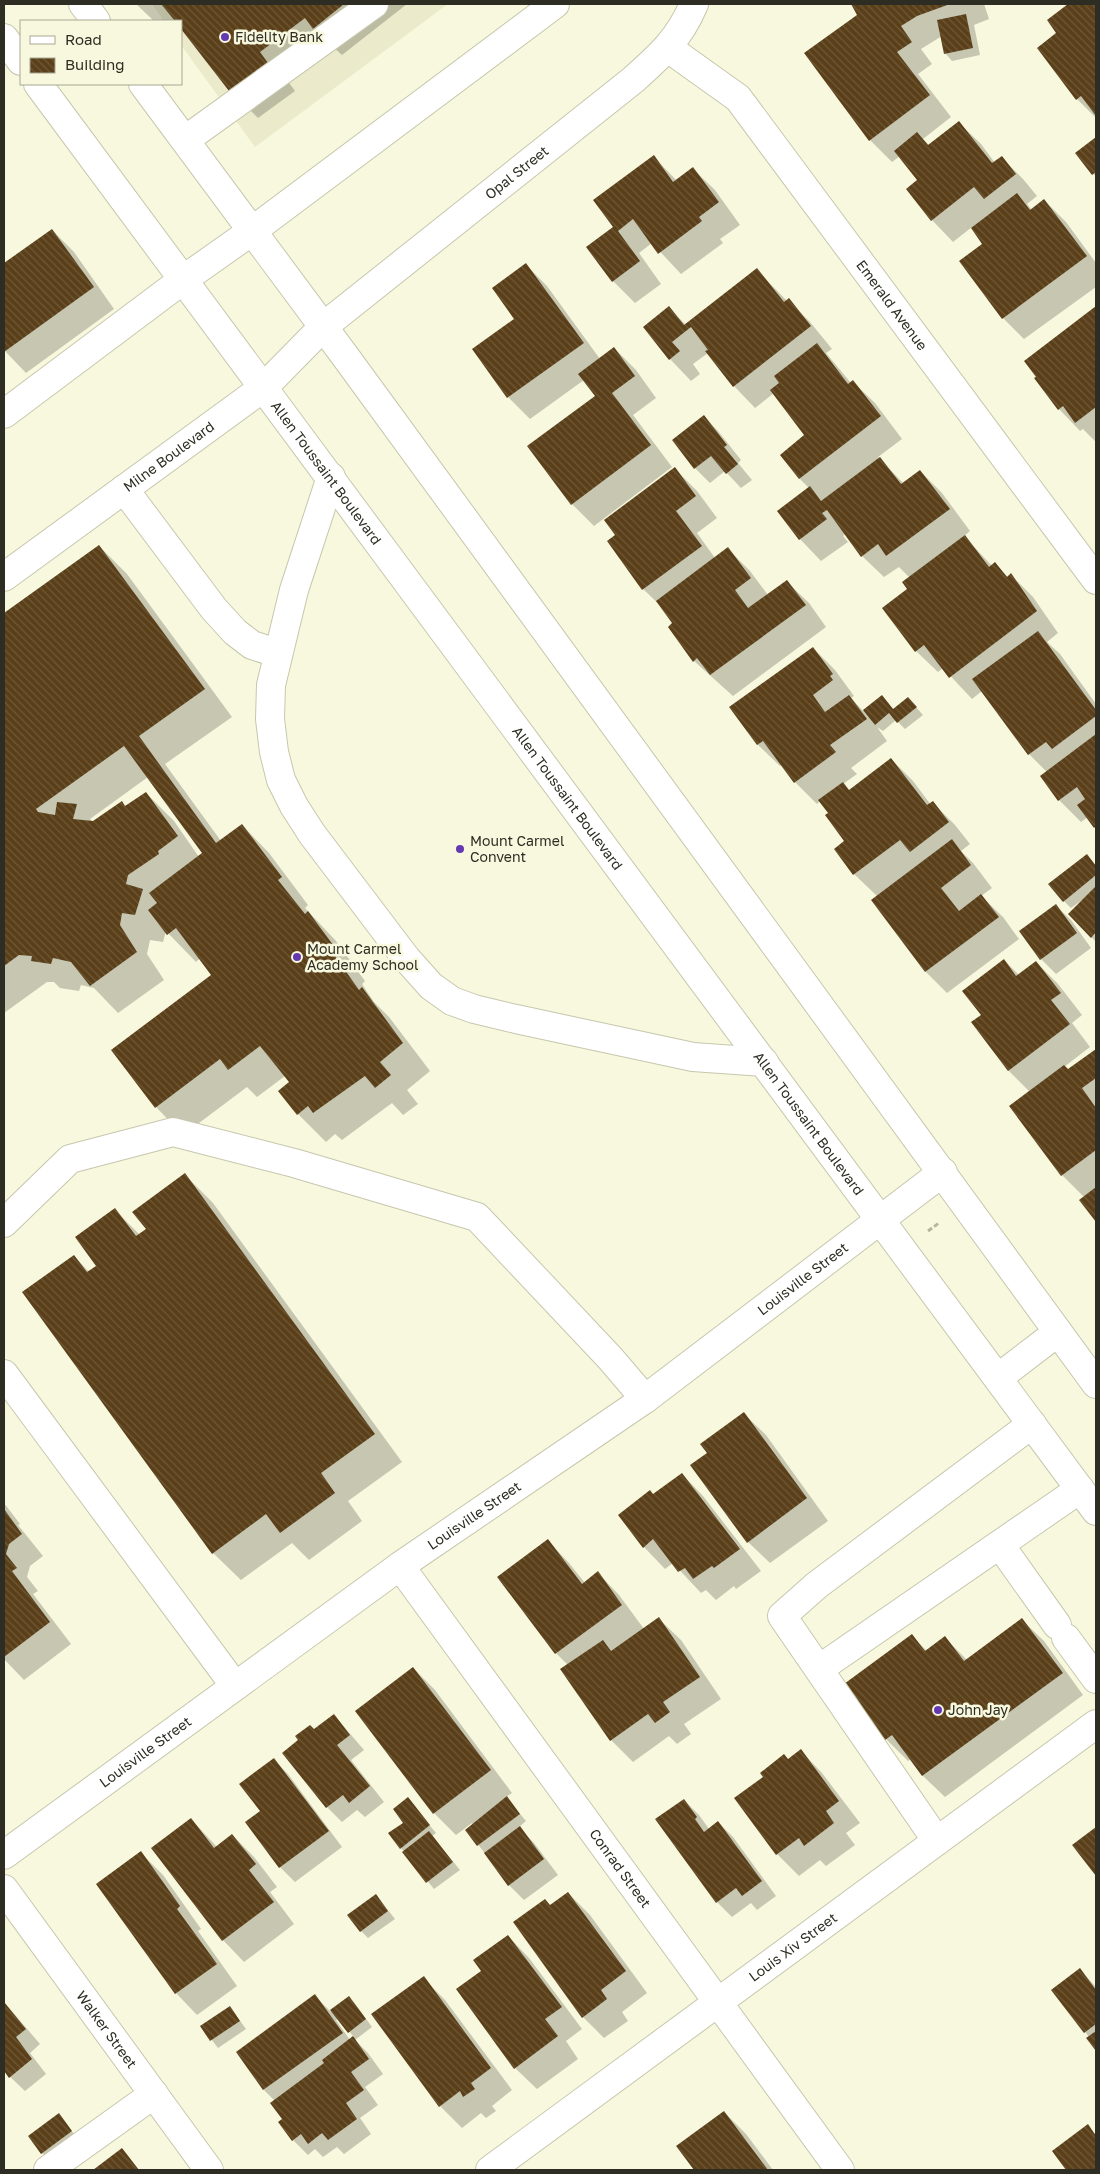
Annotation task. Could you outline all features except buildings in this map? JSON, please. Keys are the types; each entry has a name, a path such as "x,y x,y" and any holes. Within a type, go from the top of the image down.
{"street":[{"path":"83,4 95,20"},
{"path":"185,140 374,4"},
{"path":"4,414 555,4"},
{"name":"Opal Street","path":"324,326 633,80 668,48 685,25 694,4"},
{"path":"4,38 20,60"},
{"name":"Emerald Avenue","path":"668,48 738,98 1096,580"},
{"name":"Allen Toussaint Boulevard","path":"39,85 1096,1511"},
{"path":"144,85 324,326 1096,1384"},
{"name":"Milne Boulevard","path":"4,577 264,387 324,326"},
{"path":"331,477 294,590 271,685 270,719 274,752 285,789 312,834 406,958 431,986 452,1001 474,1009 526,1022 693,1057 764,1062"},
{"path":"124,489 214,609 235,632 252,646 278,653"},
{"path":"4,1223 70,1159 173,1132 294,1162 477,1217 610,1358 645,1398"},
{"name":"Louisville Street","path":"4,1855 400,1566 645,1398 942,1172"},
{"path":"998,1378 1058,1332"},
{"path":"4,1374 235,1686"},
{"path":"938,1841 782,1616 817,1585 1032,1424"},
{"path":"819,1669 1080,1489"},
{"path":"1000,1545 1096,1679"},
{"name":"Conrad Street","path":"400,1566 840,2170"},
{"name":"Louis Xiv Street","path":"490,2170 1096,1724"},
{"name":"Walker Street","path":"4,1889 210,2170"},
{"path":"48,2170 154,2094"}],"path":[{"path":"921,1236 942,1222"}],"shaded area":[{"path":"152,4 448,4 255,147 182,46 182,20 163,20"}],"place":[{"name":"Fidelity Bank","path":"225,37"},
{"name":"Mount Carmel Convent","path":"460,849"},
{"name":"Mount Carmel Academy School","path":"297,957"},
{"name":"John Jay","path":"938,1710"}]}
